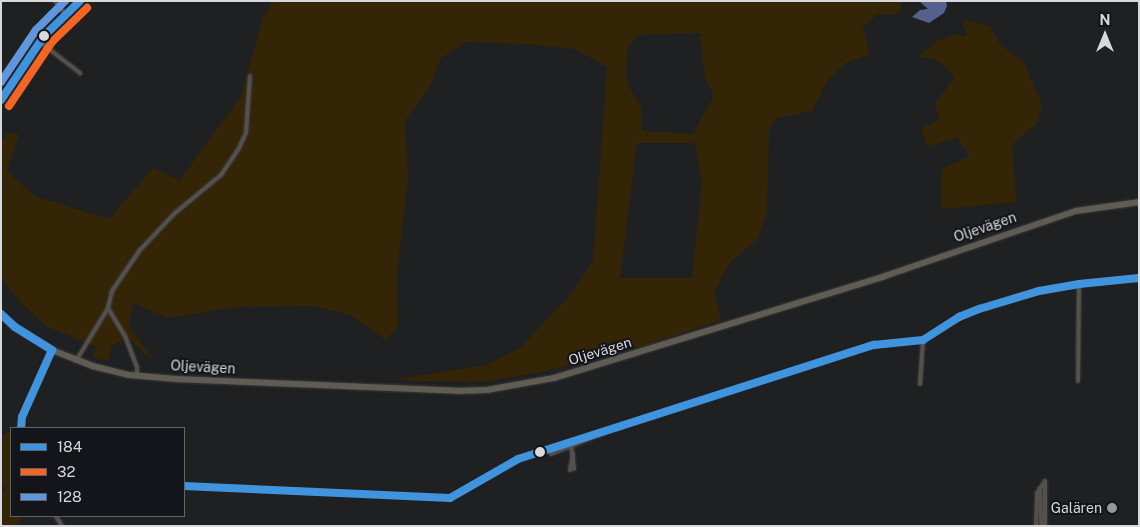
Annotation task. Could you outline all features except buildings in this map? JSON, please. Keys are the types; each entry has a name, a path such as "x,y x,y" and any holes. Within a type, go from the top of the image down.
{"street":[{"path":"55,1 65,14"},
{"path":"1,100 40,42 65,14 80,1"},
{"path":"40,42 80,73"},
{"path":"76,360 108,308 112,291 140,250 175,213 221,175 238,150 246,132 250,76"},
{"name":"Oljevägen","path":"1,314 15,327 52,350 76,360 137,375 176,379 457,391 513,387 554,378 885,276 1076,211 1139,202"},
{"path":"547,449 874,345 923,340 959,318 979,309 1039,291 1080,284 1139,278"},
{"path":"1078,381 1080,284"},
{"path":"108,308 125,336 138,368 137,375"},
{"path":"920,384 923,340"},
{"path":"22,427 22,416 52,350"},
{"path":"551,454 616,428"},
{"path":"570,441 573,454 572,469"},
{"path":"1036,526 1037,493 1045,481 1045,526"},
{"path":"1040,486 1041,526"}],"shaded area":[{"path":"274,1 902,1 899,14 878,14 863,27 870,54 845,63 827,81 812,111 776,118 769,131 767,213 757,239 729,264 714,293 721,320 646,345 542,372 484,382 422,381 156,364 127,337 110,347 109,361 93,358 96,347 46,326 20,302 1,278 1,143 7,132 19,134 7,171 34,196 109,219 153,168 180,180 241,96 263,17","holes":["698,33 702,35 700,38 705,78 714,96 693,134 642,131 641,107 628,85 626,68 628,46 639,35","465,42 527,44 575,49 607,67 593,261 572,293 520,348 487,365 395,379 156,364 129,326 133,303 168,318 237,307 314,306 350,315 386,340 398,326 397,274 408,176 405,121 431,85 440,59","637,143 695,143 702,181 692,278 620,278"]},
{"path":"968,20 991,27 1000,45 1023,61 1042,105 1038,122 1012,145 1016,202 941,209 942,169 970,156 957,137 927,147 921,128 940,120 935,104 954,78 948,69 934,59 919,56 937,41 955,34 964,36 967,34 963,24"},
{"path":"10,431 10,517 22,517 16,526 1,526 1,493 6,489 1,482 3,435"}],"water":[{"path":"919,1 946,1 947,6 944,13 929,23 912,17 920,10 928,9"}],"transit line":[{"name":"128","path":"1,82 36,30 65,1"},
{"name":"184","path":"1,100 44,36 80,1"},
{"name":"32","path":"9,106 52,42 87,8"},
{"name":"184","path":"185,486 450,498 518,459 874,345 923,340 959,317 979,309 1039,291 1079,284 1139,278"},
{"name":"184","path":"1,314 15,327 52,350"},
{"name":"184","path":"21,427 22,417 52,350"}],"place":[{"name":"Galären","path":"1112,508"}]}
